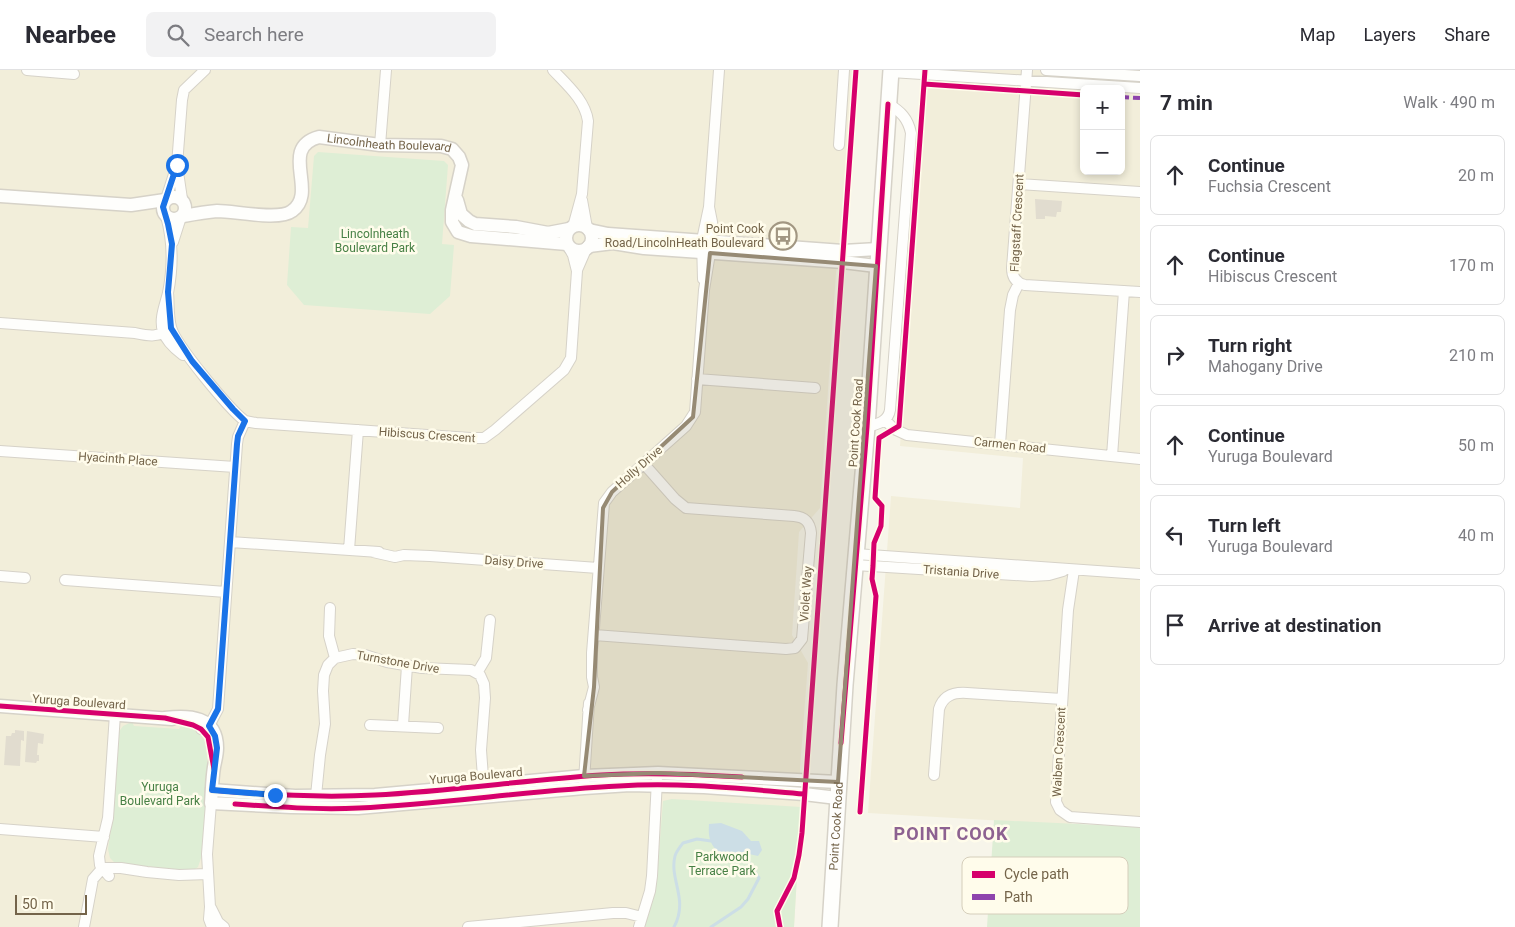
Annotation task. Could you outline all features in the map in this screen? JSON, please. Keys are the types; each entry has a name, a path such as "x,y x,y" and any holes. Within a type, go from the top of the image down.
{"main road":[{"name":"Point Cook Road","path":"830,927 838,782 866,427 891,71"}],"street":[{"path":"27,70 74,74"},
{"path":"172,244 163,209 177,165 184,90 205,70"},
{"path":"380,145 386,70"},
{"path":"553,70 582,103 588,121 582,194 571,228 566,236 568,245"},
{"name":"Holly Drive","path":"584,782 588,710 594,687 592,653 605,500 690,421 695,412 719,70"},
{"path":"839,145 844,70"},
{"name":"Flagstaff Crescent","path":"1027,70 1012,273 1019,283 1140,292"},
{"path":"1046,70 1140,76"},
{"path":"891,71 1140,88"},
{"path":"885,420 890,410 911,133 910,124 898,109 888,104"},
{"name":"Lincolnheath Boulevard","path":"182,216 217,211 279,216 291,212 300,204 302,194 300,153 303,146 309,140 319,137 380,145 441,146 452,149 459,157 462,165 452,210 452,222 461,234"},
{"path":"177,165 182,200 186,208 172,244 166,330 245,421 238,436 218,699 204,725 217,742 207,854 210,907 220,927"},
{"path":"1019,184 1140,192"},
{"path":"582,194 591,238 588,247"},
{"path":"0,196 131,205 166,200 174,196 182,200"},
{"path":"456,198 460,214 469,221 548,233 580,225 608,234 876,266"},
{"name":"Lincolnheath Boulevard","path":"182,200 217,211"},
{"path":"131,205 174,219 182,216"},
{"path":"469,221 461,234 568,245 575,250 583,250 588,247 613,242 636,248 706,246 843,250 878,249"},
{"name":"Hibiscus Crescent","path":"245,421 484,438 568,365 572,350 577,271 568,245"},
{"name":"Hibiscus Crescent","path":"577,271 588,247"},
{"path":"1000,444 1010,310 1013,295 1019,283"},
{"path":"1112,456 1124,291"},
{"path":"0,323 135,333 166,330"},
{"path":"697,379 815,388"},
{"name":"Point Cook Road","path":"866,427 885,420"},
{"name":"Carmen Road","path":"885,420 894,429 906,434 1140,459"},
{"path":"349,550 358,430"},
{"name":"Hyacinth Place","path":"0,451 235,468"},
{"name":"Violet Way","path":"594,636 786,649 796,648 802,639 811,533 810,526 806,520 799,517 686,508 675,499 644,464"},
{"name":"Daisy Drive","path":"230,542 373,552 402,550 430,556 598,568"},
{"name":"Tristania Drive","path":"856,560 1053,567 1070,570 1140,574"},
{"name":"Waiben Crescent","path":"1070,570 1056,798 1060,810 1070,817 1140,822"},
{"path":"0,576 25,578"},
{"path":"65,580 226,592"},
{"path":"316,796 325,724 324,676 328,665 335,658 329,636 330,608"},
{"path":"484,792 481,750 485,698 483,681 477,673 486,658 490,620"},
{"name":"Turnstone Drive","path":"335,658 359,654 407,666 436,670 466,670 477,673"},
{"path":"403,725 407,666"},
{"path":"934,776 938,714 944,698 956,693 967,692 1062,699"},
{"name":"Yuruga Boulevard","path":"0,706 165,718 190,716 204,725"},
{"path":"84,927 90,896 107,871 104,840 108,818 115,714"},
{"path":"370,725 438,728"},
{"path":"468,927 507,925 613,913 626,913 640,922 650,891 652,876 658,779"},
{"name":"Yuruga Boulevard","path":"658,779 837,798"},
{"name":"Yuruga Boulevard","path":"212,796 335,808 384,806 484,792 584,782 658,779 838,782"},
{"name":"Yuruga Boulevard","path":"212,796 375,796 484,792"},
{"path":"0,829 104,840"},
{"path":"107,871 208,874"}],"highlighted area":[{"path":"710,253 876,266 838,782 658,773 584,776 594,687 603,508 612,492 693,417"}],"shaded area":[{"path":"0,70 858,70 836,273 820,508 799,532 792,635 808,663 800,768 801,807 794,927 0,927"},
{"path":"927,70 1140,70 1140,827 1072,823 1071,825 868,813 891,496 1020,508 1023,458 900,446"},
{"path":"721,823 742,831 751,841 759,841 762,850 758,856 749,854 738,862 715,849 710,839 709,824"}],"green space":[{"name":"Lincolnheath Boulevard Park","path":"318,152 444,161 448,165 442,244 454,245 450,296 430,314 304,305 287,285 291,227 308,228 314,156"},
{"name":"Yuruga Boulevard Park","path":"132,722 134,726 179,729 181,726 197,731 204,739 207,778 201,858 198,867 192,871 115,863 110,858 108,849 112,821 118,733 123,726"},
{"name":"Parkwood Terrace Park","path":"672,799 801,807 794,927 644,927 657,877 663,801"},
{"path":"994,820 1140,827 1140,927 987,927 988,914 1128,914 1128,857 992,857"}],"building":[{"path":"1035,199 1062,201 1061,212 1057,212 1056,217 1045,216 1045,219 1036,219"},
{"path":"15,730 24,731 24,741 21,740 20,766 4,765 6,736 11,736 12,733 15,733"},
{"path":"27,731 44,734 43,744 38,743 37,755 39,755 39,761 36,763 25,762"}],"waterway":[{"path":"674,927 680,907 674,873 676,854 683,843 697,839 711,841"},
{"path":"711,927 741,907 748,899 759,878 745,856"}],"marked path":[{"path":"1125,97 1140,98"}],"cycle path":[{"path":"780,927 777,911 794,878 802,833 856,70"},
{"path":"860,812 876,596 872,579 874,543 881,526 882,506 875,498 879,438 899,426 925,70"},
{"path":"924,84 1080,95"},
{"path":"841,743 867,427 888,104"},
{"path":"0,706 165,718 193,725 201,729 208,737 214,769"},
{"path":"212,790 294,796 355,796 619,774 742,777"},
{"path":"235,804 344,809 586,788 642,785 712,787 804,794"}],"place":[{"name":"Point Cook Road/LincolnHeath Boulevard","path":"783,236"}],"district":[{"name":"POINT COOK","path":"951,834"}],"route":[{"path":"177,165 163,207 172,244 168,292 171,328 192,361 245,421 238,436 237,444 218,709 209,726 217,742 212,790 275,795"}]}
